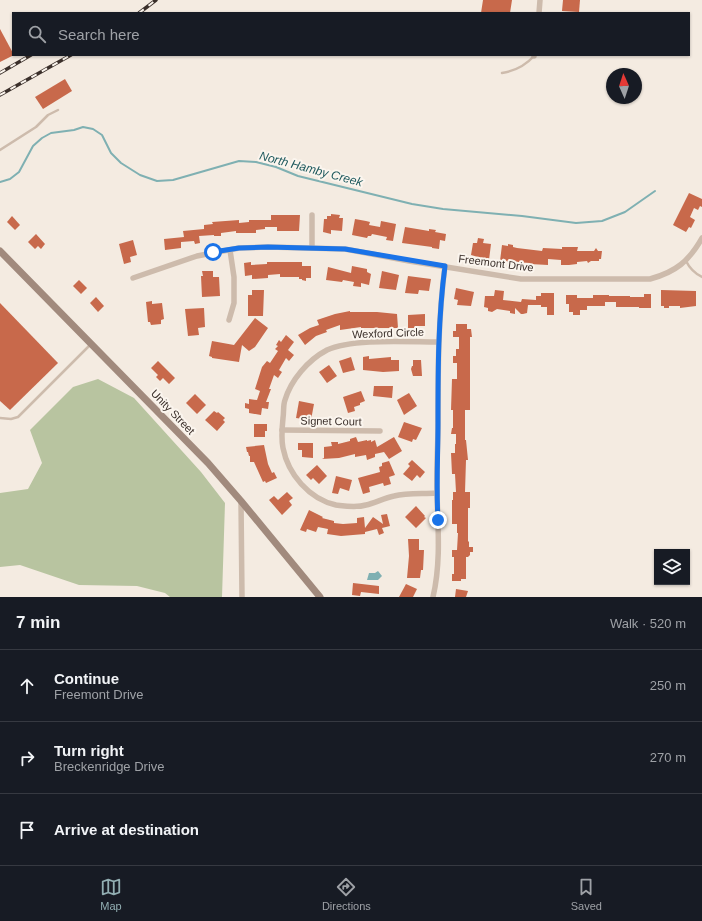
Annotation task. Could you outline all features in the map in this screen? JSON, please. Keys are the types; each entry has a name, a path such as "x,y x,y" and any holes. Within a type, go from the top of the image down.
{"street":[{"path":"539,12 540,0"},
{"path":"312,215 312,248"},
{"name":"Freemont Drive","path":"133,278 197,256 230,250 268,247 345,249 520,279 650,279 664,275 686,261 695,251 702,238"},
{"path":"229,320 234,303 234,277 230,250"},
{"name":"Unity Street","path":"0,251 208,463 320,597"},
{"path":"433,597 437,579 438,520 436,493 438,342 440,301 445,266"},
{"name":"Wexford Circle","path":"436,493 396,495 365,506 335,504 320,499 308,492 297,479 287,461 283,448 282,430 285,400 295,379 311,361 327,350 344,344 377,342 438,342"},
{"name":"Signet Court","path":"282,430 380,431"},
{"path":"241,501 242,597"}],"lane":[{"path":"502,74 519,68 527,63 533,56"},
{"path":"0,150 36,127 48,115 58,110"},
{"path":"686,261 689,268 695,274 702,277"},
{"path":"0,418 11,419 18,417 92,344"}],"green space":[{"path":"98,379 134,398 201,472 225,503 222,597 170,597 165,593 137,586 79,585 20,565 0,567 0,493 28,489 42,463 30,430 73,387"}],"water":[{"path":"378,571 382,576 378,580 367,580 369,573 375,573"}],"building":[{"path":"483,0 512,0 510,12 481,12"},
{"path":"563,0 580,0 579,12 562,11"},
{"path":"0,29 12,51 12,56 0,62"},
{"path":"65,79 72,91 43,109 35,97"},
{"path":"689,193 702,199 702,207 700,206 698,210 694,208 690,217 695,220 691,228 689,227 686,232 673,225"},
{"path":"331,214 340,215 339,218 343,218 342,231 331,230 331,234 323,232 324,219 327,219 327,216 331,216"},
{"path":"271,215 300,215 299,231 277,231 277,227 265,227 265,229 256,230 256,233 236,233 236,231 221,233 221,236 199,236 200,243 195,244 194,241 181,242 181,248 165,250 164,239 184,237 183,231 204,229 204,225 213,224 212,222 239,220 239,223 249,222 249,220 271,220"},
{"path":"12,216 20,225 15,230 7,222"},
{"path":"355,219 370,222 369,225 380,227 381,221 396,224 393,241 386,240 387,237 372,234 367,238 352,235"},
{"path":"405,227 429,231 429,229 436,230 435,232 446,234 445,241 440,240 439,249 402,243"},
{"path":"36,234 45,244 41,249 38,246 35,249 28,242"},
{"path":"478,238 484,239 483,243 491,244 489,260 471,255 473,243 477,243"},
{"path":"133,240 137,255 130,257 131,262 124,264 119,244"},
{"path":"508,244 517,248 542,251 543,248 562,249 562,247 578,247 577,251 594,251 596,248 598,251 602,251 601,259 599,259 599,261 591,261 588,263 587,261 577,262 577,264 569,265 561,265 561,260 548,259 548,265 500,261 502,245 508,246"},
{"path":"251,262 251,265 267,264 267,262 302,262 302,266 311,266 311,278 306,278 306,281 299,279 299,277 280,277 280,274 268,275 268,278 252,279 252,275 245,276 244,263"},
{"path":"352,266 367,269 367,272 371,274 369,285 361,283 361,287 353,286 354,282 343,280 342,282 326,280 328,267 351,273"},
{"path":"202,271 213,271 213,277 219,277 220,296 202,297"},
{"path":"382,271 399,275 396,290 379,288"},
{"path":"408,276 431,279 429,291 419,290 418,294 405,293"},
{"path":"79,280 87,288 81,294 73,286"},
{"path":"456,288 474,292 471,306 457,305 458,300 454,299"},
{"path":"252,290 264,290 263,316 248,316 248,295 252,295"},
{"path":"495,290 504,291 503,300 521,302 522,299 536,300 536,296 541,296 541,293 554,293 554,315 547,315 547,307 541,307 541,305 528,305 527,313 523,314 515,308 515,314 510,313 510,311 497,309 492,312 488,311 488,308 484,307 485,296 494,296"},
{"path":"661,290 696,291 696,306 680,308 680,306 669,306 669,308 664,308 664,306 661,306"},
{"path":"644,294 651,294 651,308 616,307 616,302 605,302 605,306 587,306 587,310 580,310 580,315 573,315 573,312 569,312 569,304 566,304 566,295 577,295 577,298 593,298 593,295 644,297"},
{"path":"96,297 104,306 98,312 90,303"},
{"path":"152,301 152,304 162,303 164,319 161,320 161,324 151,325 150,322 148,322 146,302"},
{"path":"0,303 58,363 10,410 0,401"},
{"path":"204,308 205,327 198,328 199,335 188,336 185,309"},
{"path":"350,311 397,314 398,328 361,327 340,330 340,325 326,330 327,332 316,336 305,345 298,335 319,325 317,320"},
{"path":"425,314 425,326 408,328 408,315"},
{"path":"255,318 268,328 255,347 249,351 242,345 239,362 212,358 209,356 212,341 234,345"},
{"path":"456,324 467,324 467,329 471,329 472,337 470,337 470,410 465,410 465,440 468,460 466,460 465,492 470,492 470,508 468,508 468,541 469,547 473,547 473,552 470,552 470,555 466,557 466,579 461,579 461,581 452,581 452,574 454,574 454,557 452,557 452,550 457,550 458,533 457,524 452,524 453,492 456,492 455,474 452,474 451,453 455,453 456,444 456,434 451,434 453,428 453,410 451,410 452,379 457,379 457,363 453,363 453,356 456,356 456,349 459,349 459,337 453,337 453,331 456,331"},
{"path":"286,335 294,342 288,350 294,355 289,361 286,358 279,370 282,372 278,378 274,375 266,402 269,402 268,409 262,408 261,415 249,413 249,409 245,408 245,403 249,404 249,399 257,400 260,391 255,389 262,367 267,361 270,363 278,351 275,349 278,346 276,345 279,340 281,342"},
{"path":"369,356 369,359 391,357 391,360 399,360 399,371 383,372 363,370 363,357"},
{"path":"351,357 355,370 343,373 339,361"},
{"path":"413,360 421,360 422,376 413,376 411,369 413,366"},
{"path":"158,361 175,378 169,384 163,378 160,381 156,377 158,375 151,368"},
{"path":"329,365 337,376 327,383 319,372"},
{"path":"374,386 393,386 392,398 373,396"},
{"path":"361,391 365,401 354,407 355,411 348,413 343,397"},
{"path":"409,393 417,406 404,415 397,400"},
{"path":"195,394 206,405 197,414 186,403"},
{"path":"299,401 314,404 311,420 296,418"},
{"path":"214,411 217,413 218,412 225,418 223,420 225,422 217,431 205,420"},
{"path":"404,422 422,428 416,440 413,439 412,442 398,437"},
{"path":"254,424 267,424 265,437 254,437"},
{"path":"356,437 358,442 371,440 371,442 375,440 377,447 394,437 402,451 389,459 384,452 375,454 375,457 367,460 366,455 355,457 355,454 339,458 322,459 324,458 324,447 332,446 331,442 338,442 338,444 350,441 350,439"},
{"path":"298,443 313,443 313,458 302,457 302,450 298,450"},
{"path":"264,445 268,464 272,473 274,472 277,478 266,483 265,481 263,482 254,462 250,462 250,456 246,447"},
{"path":"412,460 425,472 420,478 417,475 412,481 403,474 410,466 408,464"},
{"path":"389,461 395,475 389,477 391,484 384,486 383,483 369,487 370,492 363,494 358,478 380,472 379,467 382,466 382,463"},
{"path":"317,465 327,476 319,484 313,478 311,480 306,475"},
{"path":"336,476 352,480 349,491 340,488 338,494 332,493"},
{"path":"287,492 293,498 289,501 292,505 282,515 269,500 274,496 278,500"},
{"path":"416,506 426,518 416,528 405,517"},
{"path":"309,510 323,517 322,518 334,521 334,523 357,523 357,518 364,517 365,528 373,517 383,524 381,515 387,514 390,526 382,528 384,533 379,535 377,529 365,532 365,534 341,536 327,534 328,529 318,527 316,532 307,529 306,532 300,530"},
{"path":"408,539 419,539 419,550 424,550 423,570 421,570 420,578 407,578 409,556"},
{"path":"353,583 379,586 379,594 361,592 360,596 352,595"},
{"path":"406,584 417,589 413,597 399,597"},
{"path":"456,589 468,591 466,597 455,597"}],"waterway":[{"name":"North Hamby Creek","path":"0,182 10,179 19,172 33,146 42,138 51,133 74,130 83,127 93,129 102,135 111,153 121,163 140,175 157,181 173,180 239,161 256,162 276,167 298,176 412,204 443,209 522,216 576,223 602,221 625,212 655,191"}],"railway":[{"path":"140,12 156,0"},
{"path":"0,73 29,56"},
{"path":"0,95 69,56"}],"route":[{"path":"213,252 239,248 268,247 345,249 445,266 440,301 438,342 438,464 436,493 438,520"}]}
